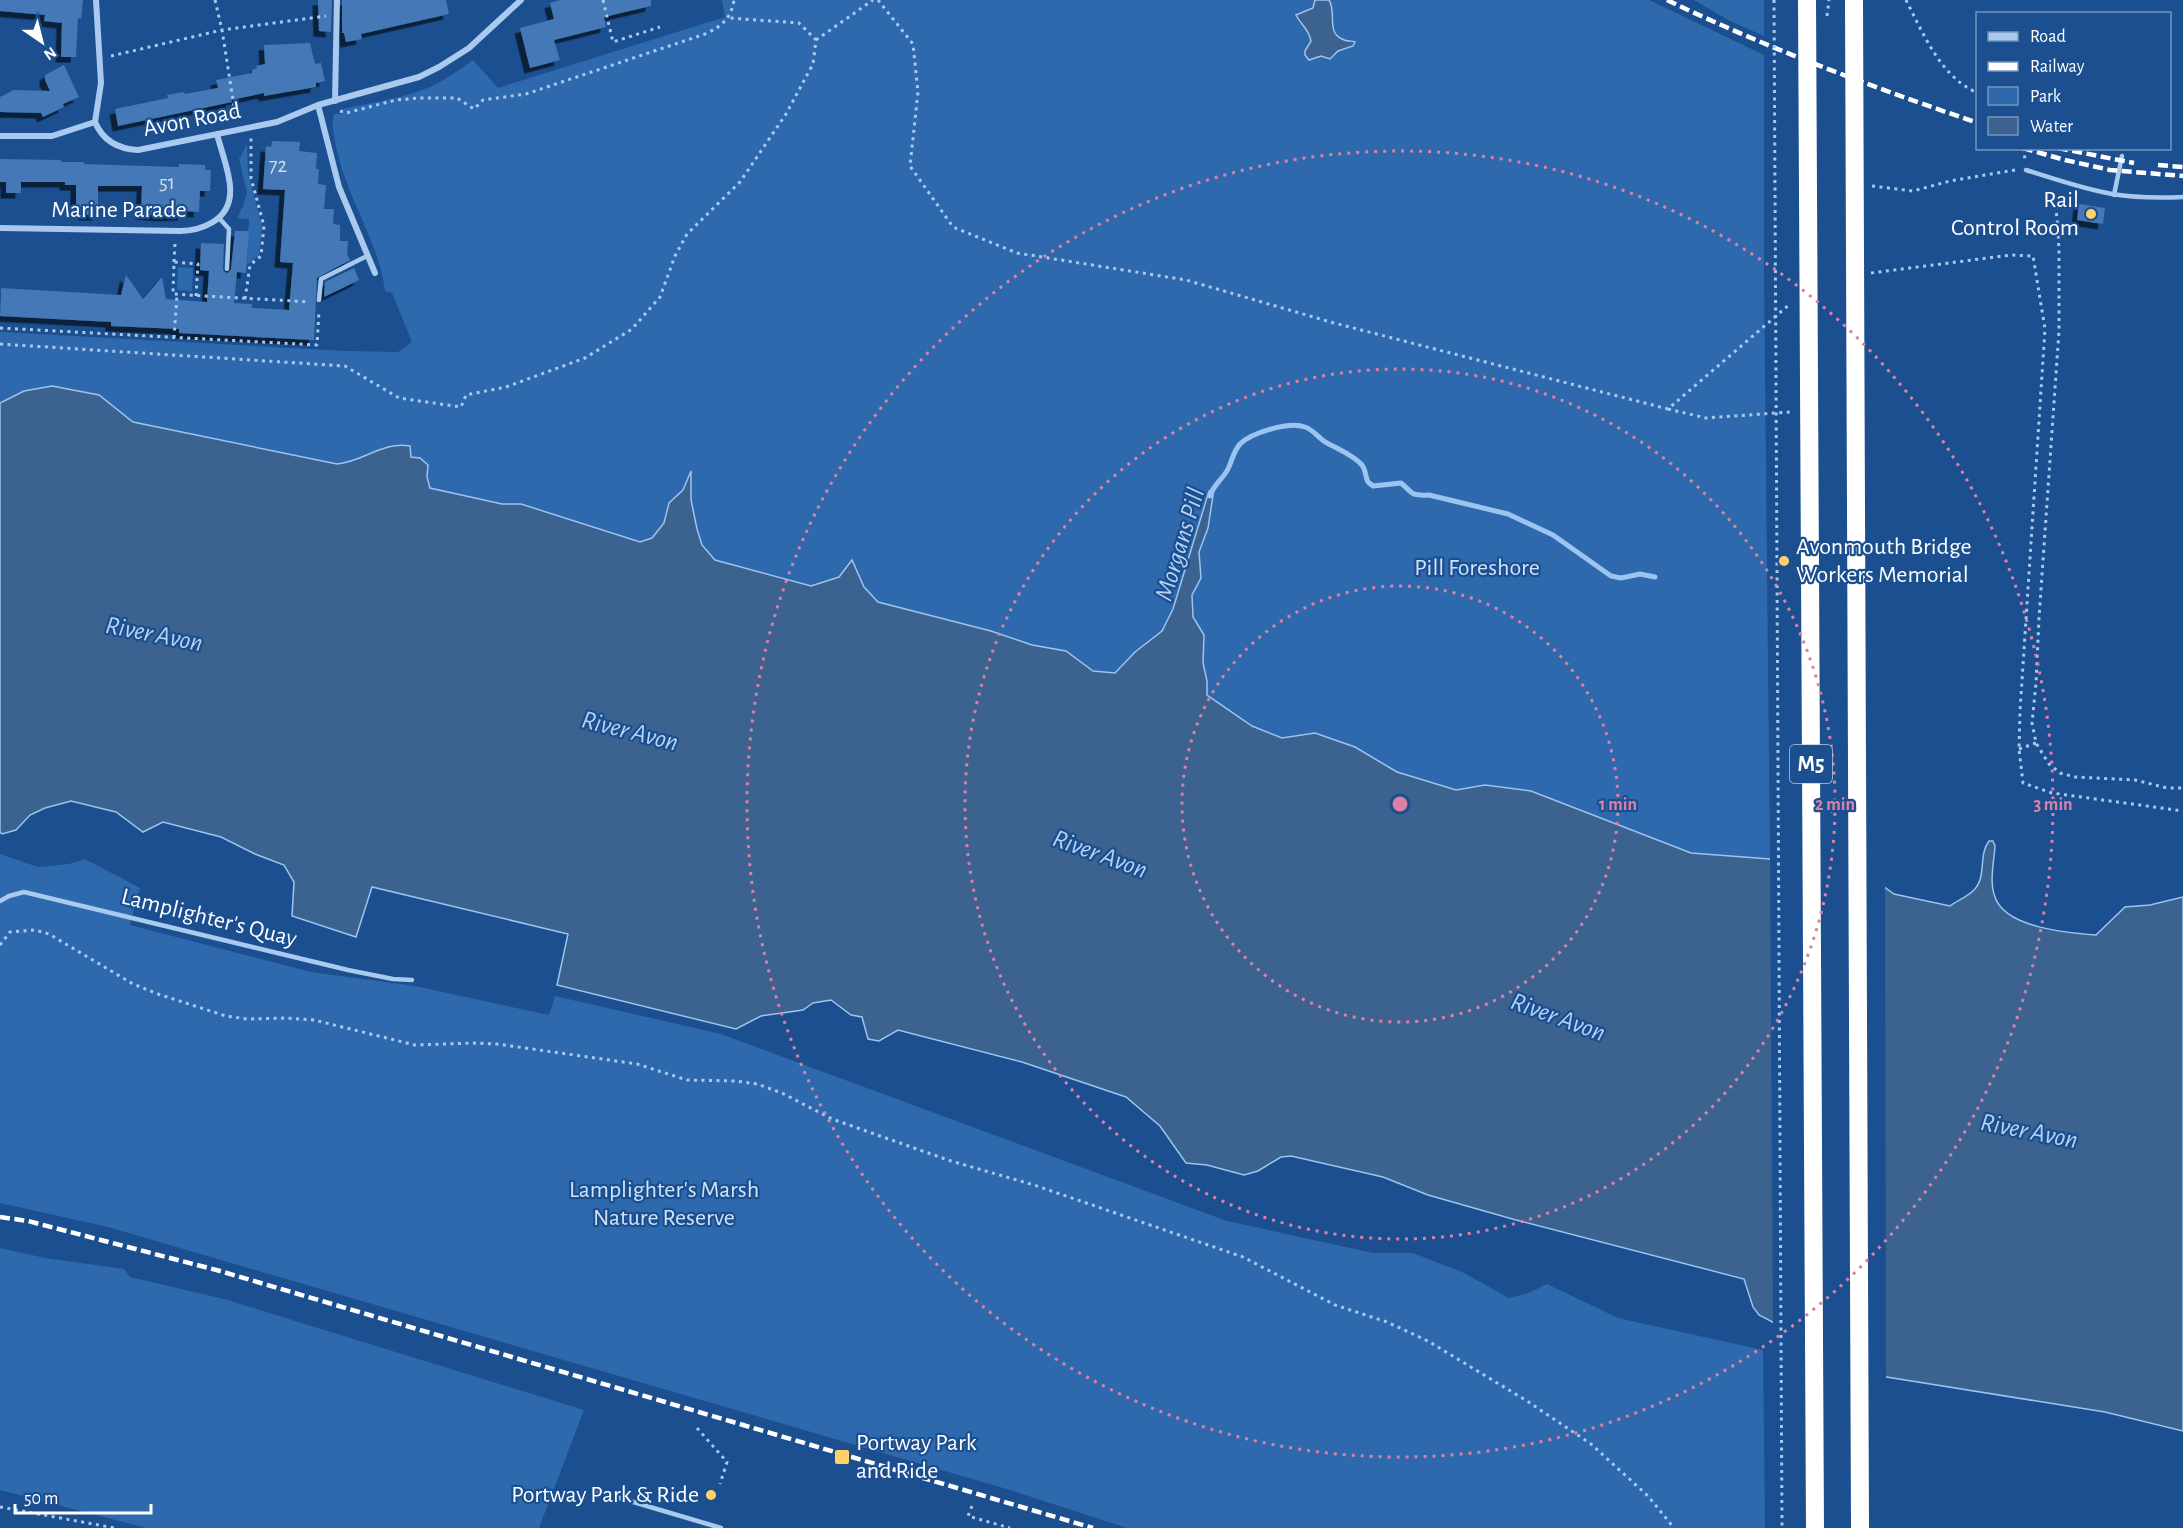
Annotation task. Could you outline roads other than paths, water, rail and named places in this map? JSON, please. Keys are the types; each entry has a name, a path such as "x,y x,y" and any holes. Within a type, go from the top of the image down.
{"highway":[{"name":"M5","path":"1807,0 1815,1528"},
{"name":"M5","path":"1854,0 1860,1528"}],"street":[{"path":"0,136 52,136 95,122 101,88 96,0"},
{"path":"335,101 337,0"},
{"name":"Avon Road","path":"95,122 99,131 112,143 132,150 277,122 318,105 409,80 439,67 484,36 521,0"},
{"path":"318,105 335,175 375,273"},
{"name":"Marine Parade","path":"0,228 176,231 199,228 219,218 228,208 231,195 218,134"}],"lane":[{"path":"2114,195 2122,156"},
{"path":"2026,170 2114,195 2183,197"},
{"path":"219,218 229,229 227,269"},
{"path":"319,300 321,279 368,256"},
{"name":"Lamplighter's Quay","path":"0,901 24,892 348,970 393,980 412,980"},
{"path":"596,1491 721,1528"}],"water":[{"path":"1315,0 1329,0 1334,32 1342,39 1355,42 1353,46 1338,51 1330,59 1321,56 1309,60 1305,55 1311,41 1309,33 1296,15 1313,8"},
{"name":"River Avon","path":"52,386 99,395 133,422 337,464 356,460 391,446 410,446 411,457 420,458 428,465 427,477 430,488 502,504 521,504 640,542 652,538 664,523 669,503 683,490 691,471 691,500 697,529 702,545 715,560 811,586 839,577 852,560 864,587 878,602 991,631 1032,645 1066,651 1093,671 1115,673 1135,652 1162,631 1173,609 1209,491 1214,489 1208,528 1199,552 1201,578 1192,595 1193,617 1204,635 1203,663 1207,695 1252,726 1282,738 1315,733 1355,747 1397,772 1456,790 1485,785 1531,791 1691,853 1770,859 1827,874 1880,884 1894,894 1950,906 1968,895 1978,885 1986,847 1989,841 1993,841 1995,846 1992,885 2001,907 2011,916 2024,922 2070,933 2096,935 2125,907 2150,905 2183,897 2183,1431 2105,1412 1874,1375 1759,1315 1753,1307 1744,1279 1516,1220 1428,1195 1383,1177 1291,1156 1281,1157 1258,1171 1244,1175 1207,1165 1186,1163 1160,1126 1126,1097 1022,1062 898,1030 879,1041 868,1039 862,1017 851,1015 831,1000 813,1003 803,1010 761,1016 736,1029 557,985 568,934 372,887 356,937 292,916 294,882 284,865 221,837 163,822 143,832 116,812 71,801 30,815 16,830 2,834 0,832 0,403 24,391"}],"waterway":[{"name":"Morgans Pill","path":"1210,496 1228,469 1234,453 1245,440 1280,427 1305,427 1358,461 1363,467 1368,482 1373,486 1401,483 1418,495 1429,495 1508,514 1553,535 1611,576 1621,578 1640,574 1655,577"}],"railway":[{"path":"1667,0 1820,66 1976,122"},
{"path":"2030,150 2110,170 2183,176"},
{"path":"2068,150 2134,163"},
{"path":"2158,165 2183,167"},
{"path":"0,1217 28,1221 220,1271 1093,1528"}],"place":[{"name":"Rail Control Room","path":"2091,214"},
{"name":"Avonmouth Bridge Workers Memorial","path":"1784,561"},
{"name":"Portway Park and Ride","path":"842,1457"},
{"name":"Portway Park & Ride","path":"711,1495"}],"park label":[{"name":"Pill Foreshore","path":"1477,568"},
{"name":"Lamplighter's Marsh Nature Reserve","path":"664,1204"}]}
